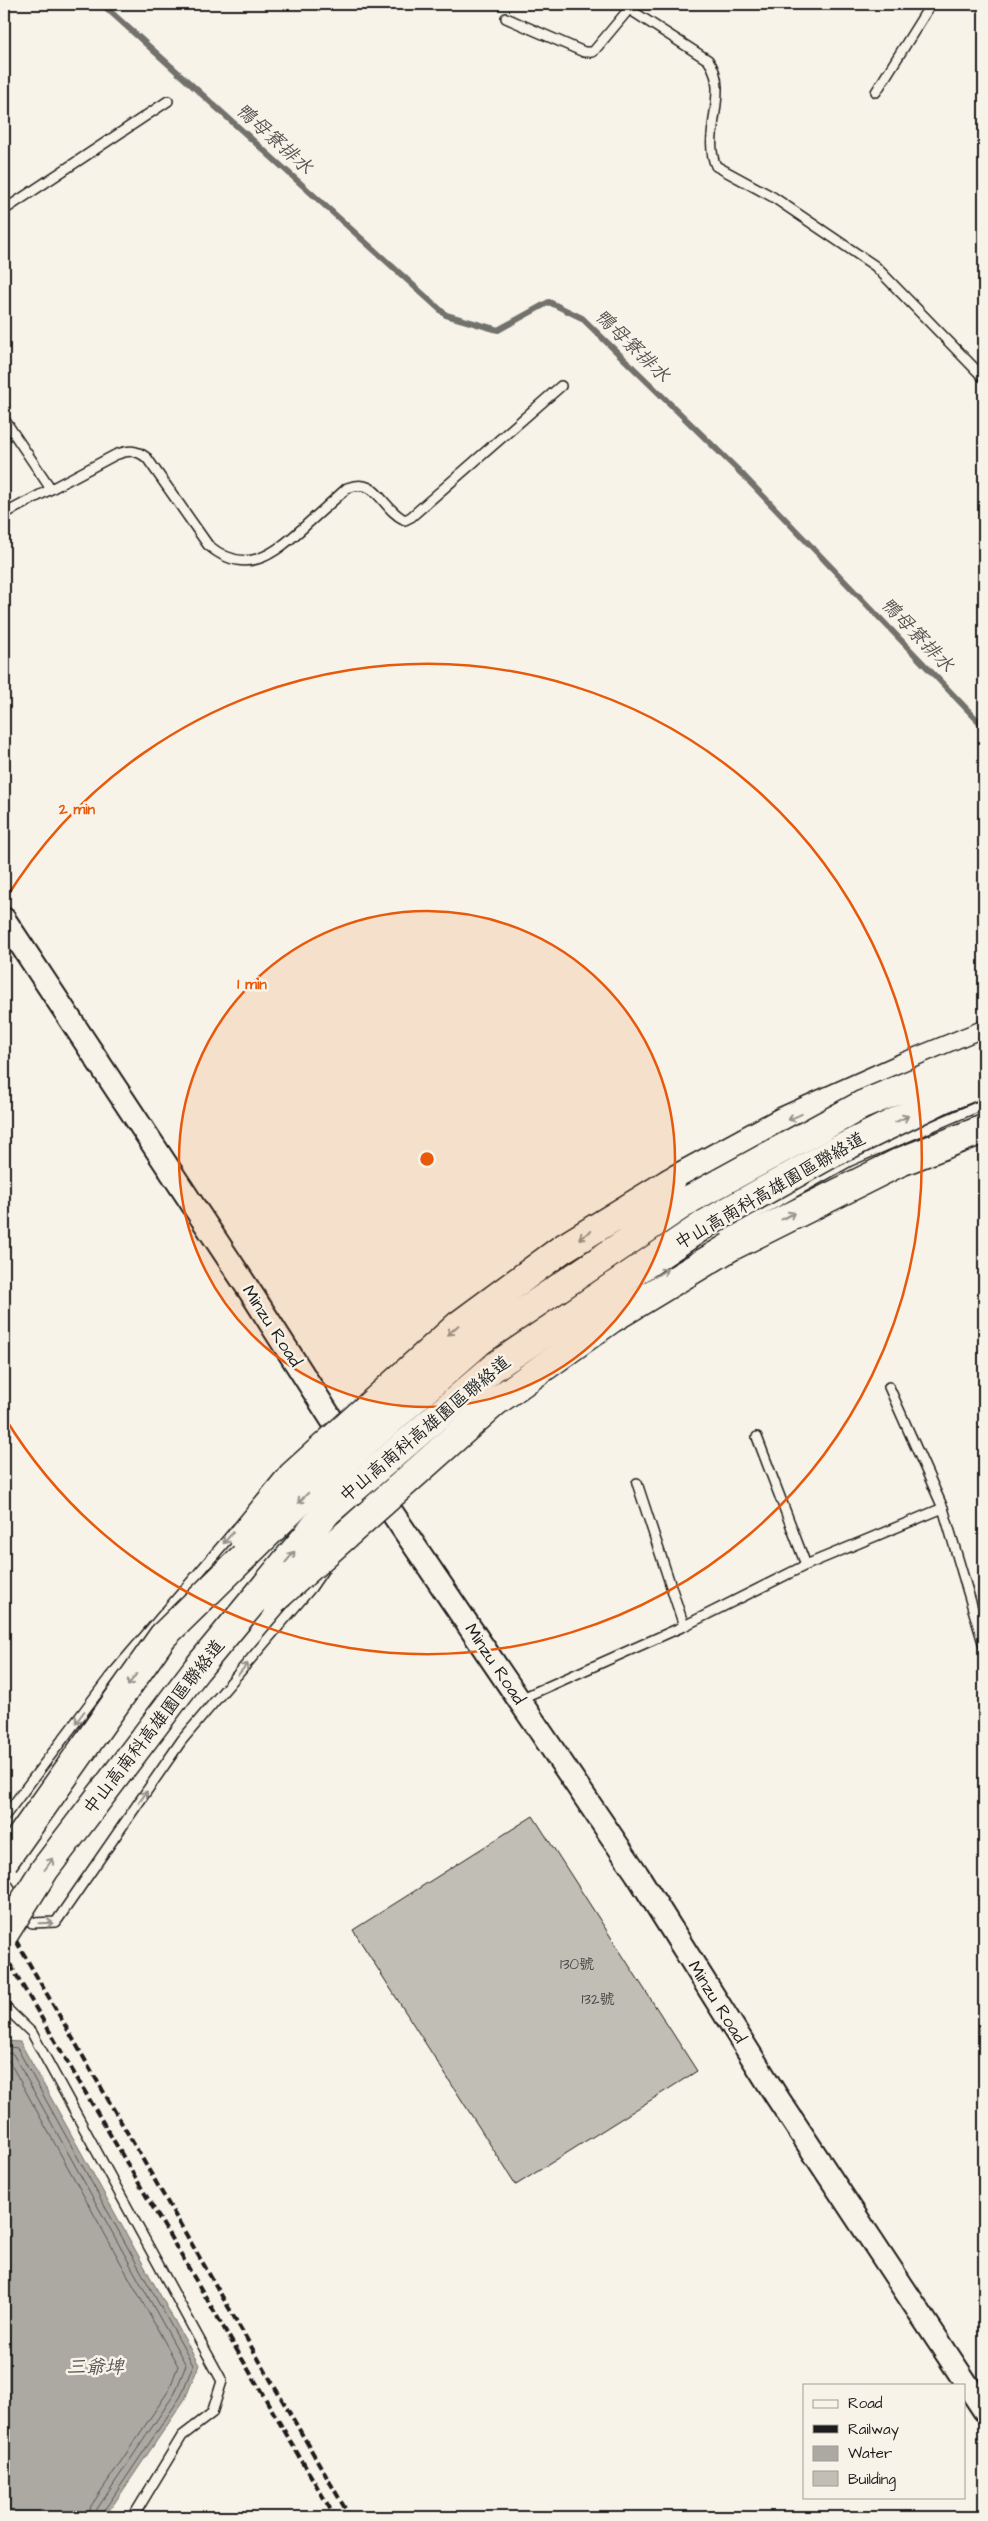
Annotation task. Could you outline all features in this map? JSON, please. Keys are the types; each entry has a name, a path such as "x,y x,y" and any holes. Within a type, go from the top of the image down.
{"highway":[{"path":"163,1636 292,1476 452,1331 562,1250 671,1191 782,1122 905,1067 984,1035"},
{"name":"中山高南科高雄園區聯絡道","path":"4,1861 163,1636 319,1483 480,1341 692,1198 862,1105 984,1054"},
{"name":"中山高南科高雄園區聯絡道","path":"4,1934 46,1869 196,1670 327,1512 494,1367 705,1224 832,1153 944,1098 984,1082"},
{"path":"196,1670 495,1402 611,1319 730,1247 900,1162 984,1129"}],"street":[{"name":"Minzu Road","path":"4,919 255,1299 350,1439 370,1497 520,1699 636,1874 777,2097 984,2410"}],"lane":[{"path":"876,92 931,4"},
{"path":"506,18 584,52 593,52 630,7 708,60 714,68 717,81 710,148 716,166 774,197 875,266 984,378"},
{"path":"4,210 168,101"},
{"path":"4,514 115,455 126,451 139,451 147,458 208,545 221,556 240,561 262,559 279,549 347,488 358,484 370,487 395,516 404,520 411,517 561,386"},
{"path":"4,419 51,489"},
{"path":"671,1191 984,1049"},
{"path":"643,1284 759,1212 850,1161 984,1104"},
{"path":"407,1392 506,1311"},
{"path":"889,1387 943,1508 984,1646"},
{"path":"4,1880 32,1923 56,1922 182,1740 311,1588 370,1497 454,1420"},
{"path":"757,1437 806,1564"},
{"path":"4,1817 109,1678 248,1514 350,1439"},
{"path":"638,1483 684,1626"},
{"path":"520,1699 684,1626 806,1564 943,1508"},
{"path":"5,2011 32,2033 222,2382 212,2413 182,2436 134,2517"}],"water":[{"name":"三爺埤","path":"4,2041 20,2042 199,2365 185,2399 105,2517 4,2517"}],"building":[{"path":"533,1816 697,2071 516,2185 353,1930"}],"waterway":[{"name":"鴨母寮排水","path":"102,4 446,315 498,330 549,302 582,318 743,475 984,727"}],"railway":[{"path":"4,1920 350,2517"},
{"path":"4,1954 335,2517"}]}
